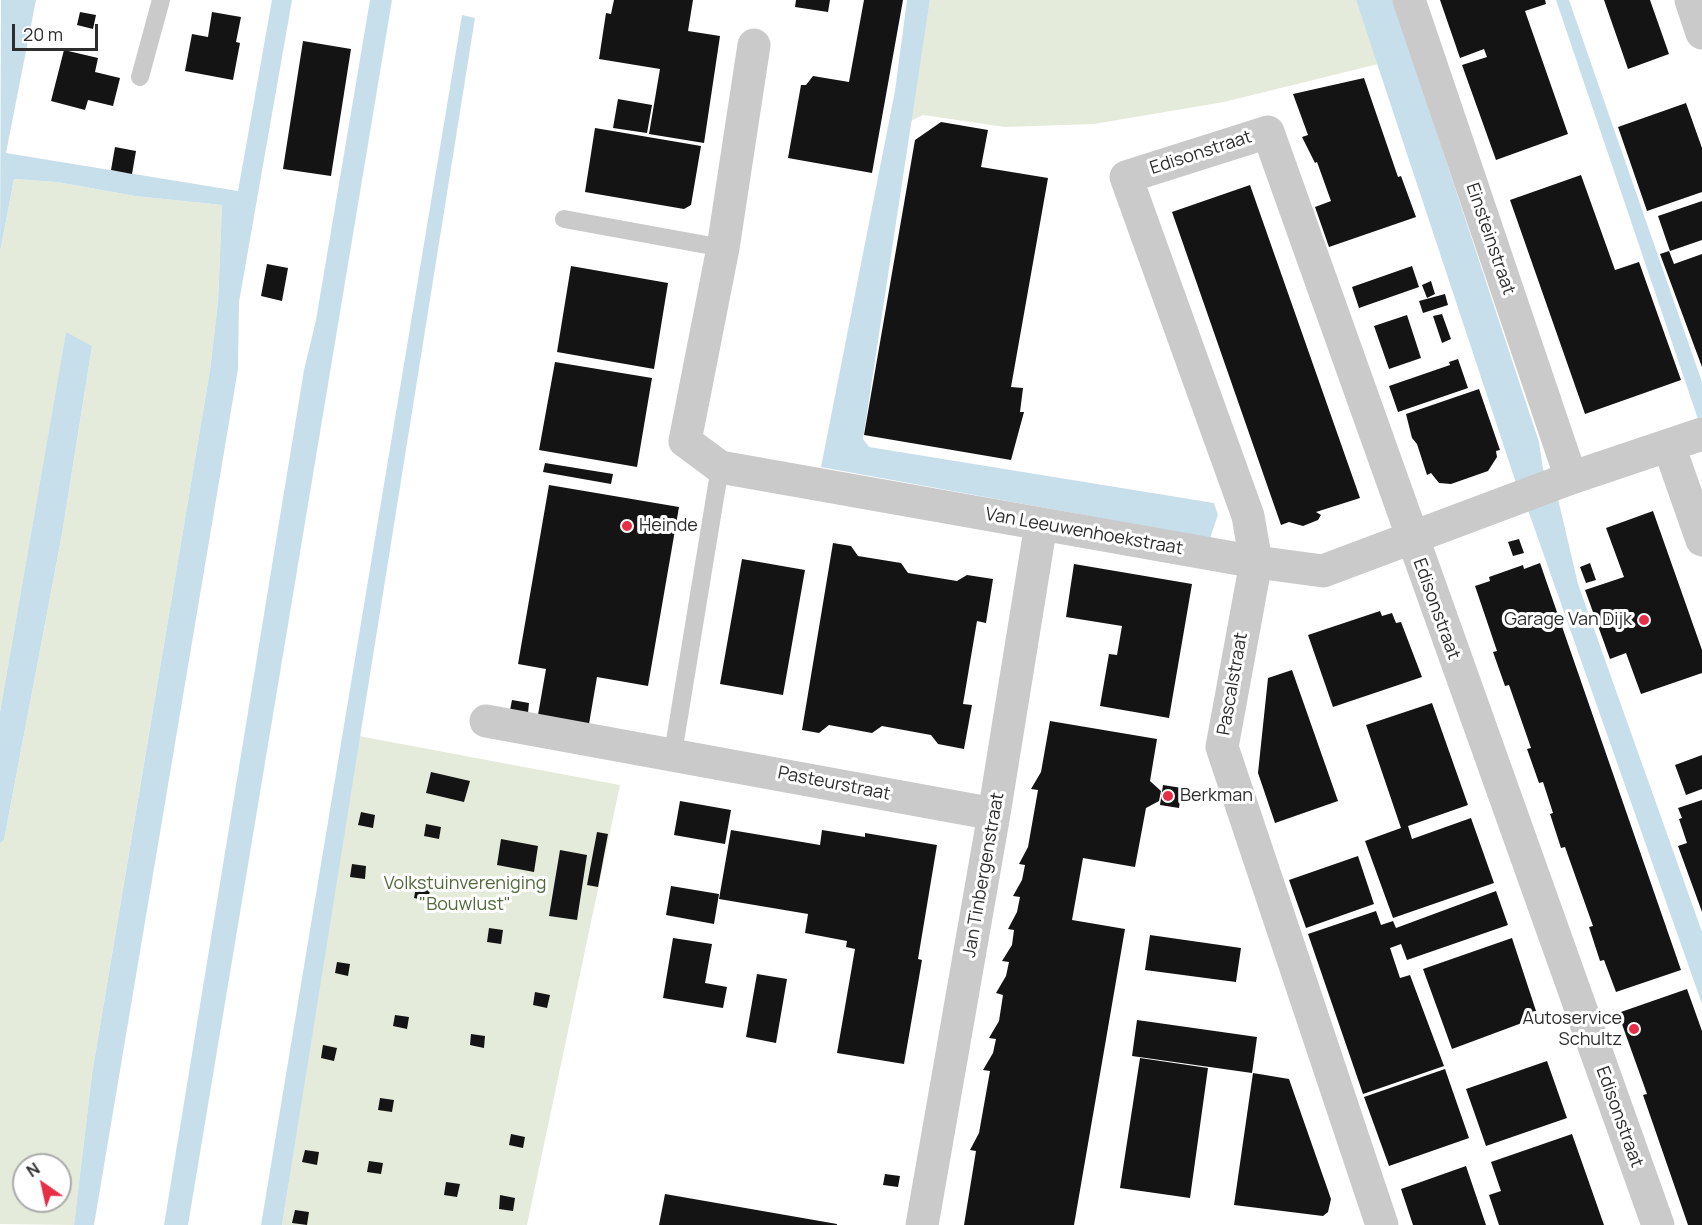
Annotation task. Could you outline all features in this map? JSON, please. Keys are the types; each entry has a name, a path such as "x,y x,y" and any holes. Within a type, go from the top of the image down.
{"street":[{"name":"Einsteinstraat","path":"1409,0 1563,481"},
{"path":"1691,0 1702,33"},
{"name":"Van Leeuwenhoekstraat","path":"754,45 723,248 685,441 720,468 1256,562 1323,571 1563,481 1687,439"},
{"name":"Edisonstraat","path":"1126,177 1268,132 1658,1225"},
{"name":"Pascalstraat","path":"1126,177 1248,516 1256,562 1222,747 1382,1225"},
{"path":"1687,439 1702,540"},
{"name":"Jan Tinbergenstraat","path":"922,1225 994,814 1041,524"},
{"name":"Pasteurstraat","path":"486,721 673,753 994,814"}],"lane":[{"path":"140,77 161,0"},
{"path":"564,219 723,248"},
{"path":"673,753 720,468"}],"green space":[{"path":"930,0 1356,0 1378,64 1224,102 1094,124 1005,127 923,115 911,121"},
{"path":"14,179 57,182 135,196 222,205 218,302 210,370 92,1074 74,1225 0,1224 0,844 4,840 62,534 92,346 66,333 0,712 0,252"},
{"name":"Volkstuinvereniging \"Bouwlust\"","path":"359,736 620,785 527,1225 282,1225"}],"water":[{"path":"1,0 36,0 6,153 238,191 272,0 292,0 239,302 238,369 94,1225 74,1225 92,1074 210,370 218,302 222,205 135,196 57,182 14,179 0,252"},
{"path":"370,0 392,0 188,1225 164,1225 304,370 316,320"},
{"path":"907,0 930,0 863,439 869,447 1214,503 1218,515 1210,538 821,467 895,91"},
{"path":"1356,0 1393,0 1539,442 1543,469 1558,499 1578,584 1702,932 1702,1004 1528,510 1515,480"},
{"path":"1556,0 1569,0 1702,382 1702,431"},
{"path":"462,15 475,18 282,1225 261,1225"},
{"path":"66,332 92,346 62,534 4,840 0,844 0,712"}],"building":[{"path":"614,0 693,0 688,31 720,36 704,143 649,134 660,69 599,59 606,13 611,14"},
{"path":"796,0 830,0 828,12 795,7"},
{"path":"864,0 903,0 872,173 788,158 801,85 806,85 813,76 849,82"},
{"path":"1440,0 1545,0 1546,4 1525,11 1568,134 1496,160 1462,65 1487,57 1484,49 1460,58"},
{"path":"1604,0 1650,0 1669,54 1628,69"},
{"path":"80,12 96,15 93,29 77,25"},
{"path":"212,12 241,17 236,42 240,43 233,80 185,71 192,34 208,37"},
{"path":"303,41 351,49 331,176 283,169"},
{"path":"64,50 98,58 95,72 120,78 113,106 88,100 85,110 51,101"},
{"path":"1364,78 1398,177 1401,176 1416,217 1329,247 1315,207 1331,201 1317,162 1315,163 1302,137 1308,135 1293,94"},
{"path":"618,99 652,105 647,133 613,128"},
{"path":"1686,103 1702,148 1702,192 1647,211 1618,127"},
{"path":"941,122 988,130 981,167 1048,178 1011,387 1023,388 1020,412 1024,412 1011,460 864,435 915,140"},
{"path":"595,128 701,146 691,205 684,209 585,192"},
{"path":"115,147 136,151 132,174 111,170"},
{"path":"1581,175 1615,270 1639,262 1681,380 1585,414 1510,200"},
{"path":"1250,185 1360,498 1316,512 1321,515 1318,520 1303,526 1289,522 1281,525 1172,212"},
{"path":"1702,201 1702,240 1670,251 1658,216"},
{"path":"1669,251 1674,264 1702,254 1702,367 1660,254"},
{"path":"267,264 288,268 282,301 261,296"},
{"path":"571,266 668,283 654,369 557,352"},
{"path":"1412,266 1419,287 1359,308 1352,287"},
{"path":"1431,281 1435,294 1427,298 1422,285"},
{"path":"1445,294 1448,305 1423,313 1419,301"},
{"path":"1442,314 1451,339 1442,343 1433,316"},
{"path":"1407,315 1421,358 1389,369 1374,326"},
{"path":"1458,359 1468,388 1398,412 1389,386 1450,365 1449,362"},
{"path":"555,362 652,378 637,467 539,450"},
{"path":"1479,389 1500,450 1496,451 1497,457 1488,471 1451,484 1439,483 1431,473 1427,475 1417,444 1412,438 1406,414"},
{"path":"545,463 613,474 611,484 543,472"},
{"path":"549,485 679,507 648,686 597,677 589,724 538,715 546,669 518,664"},
{"name":"Garage Van Dijk","path":"1653,511 1702,650 1702,673 1641,694 1626,653 1610,659 1585,590 1624,577 1606,528"},
{"path":"1519,539 1524,553 1513,556 1508,542"},
{"path":"833,543 851,546 858,556 901,563 908,573 957,581 967,575 993,579 986,623 977,621 963,704 972,705 964,749 938,744 931,735 882,726 872,733 829,725 819,733 802,730"},
{"path":"742,559 805,570 783,695 720,684"},
{"path":"1540,563 1681,970 1616,992 1604,960 1600,961 1589,927 1593,926 1565,847 1561,848 1543,782 1539,783 1527,749 1531,748 1509,685 1505,686 1493,652 1497,651 1475,586 1490,581 1489,577 1523,565 1524,569"},
{"path":"1590,563 1596,580 1586,583 1580,567"},
{"path":"1074,564 1192,584 1169,718 1100,706 1109,654 1117,655 1122,626 1066,617"},
{"path":"1380,611 1382,616 1392,613 1396,623 1401,622 1422,677 1333,707 1308,635"},
{"path":"1292,670 1338,801 1275,823 1258,773 1268,678"},
{"path":"512,700 529,703 528,713 510,710"},
{"path":"1432,703 1468,805 1408,826 1412,839 1471,818 1494,883 1393,918 1365,841 1401,828 1366,725"},
{"path":"1050,721 1157,739 1150,781 1161,791 1159,801 1146,808 1135,867 1083,858 1072,920 1125,929 1074,1225 964,1225 976,1151 970,1150 979,1133 990,1071 983,1070 993,1053 996,1039 989,1038 999,1021 1003,995 996,993 1006,976 1009,962 1002,961 1012,945 1014,930 1008,929 1017,912 1020,897 1013,896 1022,880 1025,865 1019,864 1028,847 1038,790 1031,789 1041,772"},
{"path":"1702,755 1702,789 1686,795 1675,765"},
{"path":"431,772 470,781 464,802 426,793"},
{"path":"1163,785 1182,788 1179,808 1160,805"},
{"path":"1702,800 1702,912 1678,846 1687,843 1678,808"},
{"path":"680,801 731,810 725,844 674,835"},
{"path":"361,812 375,815 373,828 358,825"},
{"path":"426,824 441,827 439,839 424,836"},
{"path":"731,830 820,845 822,830 865,837 865,833 937,845 918,959 922,960 904,1064 837,1053 855,949 846,947 847,941 805,933 808,914 719,899"},
{"path":"597,832 608,834 598,887 587,885"},
{"path":"501,839 538,846 534,872 497,865"},
{"path":"560,850 587,855 577,920 549,916"},
{"path":"1358,856 1374,904 1306,928 1289,880"},
{"path":"352,864 366,866 365,879 350,877"},
{"path":"671,886 719,894 714,924 666,915"},
{"path":"416,887 430,890 428,901 414,898"},
{"path":"1496,891 1508,925 1407,960 1401,944 1390,948 1400,978 1410,975 1444,1066 1363,1094 1308,934 1376,911 1381,925 1393,921 1396,928"},
{"path":"489,928 503,930 501,944 487,942"},
{"path":"1150,935 1241,948 1236,982 1145,970"},
{"path":"673,938 712,944 705,983 727,987 723,1008 663,998"},
{"path":"1512,938 1538,1017 1452,1049 1423,969"},
{"path":"337,962 350,964 348,976 335,973"},
{"path":"757,974 787,979 776,1043 746,1037"},
{"path":"1687,989 1702,1031 1702,1225 1688,1225 1643,1095 1647,1094 1618,1013"},
{"path":"535,992 550,995 547,1008 533,1005"},
{"path":"395,1015 409,1017 407,1029 393,1026"},
{"path":"1137,1020 1257,1037 1252,1073 1132,1056"},
{"path":"471,1034 485,1036 484,1048 470,1045"},
{"path":"323,1045 337,1048 334,1061 321,1058"},
{"path":"1140,1058 1208,1068 1190,1198 1120,1188"},
{"path":"1547,1061 1567,1118 1486,1146 1466,1089"},
{"path":"1445,1069 1469,1138 1389,1166 1364,1097"},
{"path":"1253,1073 1289,1079 1331,1199 1328,1212 1323,1216 1234,1205"},
{"path":"380,1098 394,1100 392,1112 378,1110"},
{"path":"511,1134 525,1137 523,1148 509,1145"},
{"path":"1572,1134 1604,1225 1499,1225 1489,1195 1501,1191 1491,1162"},
{"path":"305,1150 319,1152 317,1165 302,1162"},
{"path":"369,1161 383,1163 381,1174 367,1172"},
{"path":"1466,1166 1486,1225 1413,1225 1401,1189"},
{"path":"885,1174 900,1176 898,1187 883,1185"},
{"path":"446,1182 460,1184 457,1197 444,1195"},
{"path":"665,1194 837,1224 837,1225 659,1225"},
{"path":"500,1195 515,1198 513,1211 499,1209"},
{"path":"295,1210 309,1212 307,1225 292,1223"}],"place":[{"name":"Heinde","path":"627,526"},
{"name":"Garage Van Dijk","path":"1644,620"},
{"name":"Berkman","path":"1168,796"},
{"name":"Autoservice Schultz","path":"1634,1029"}]}
